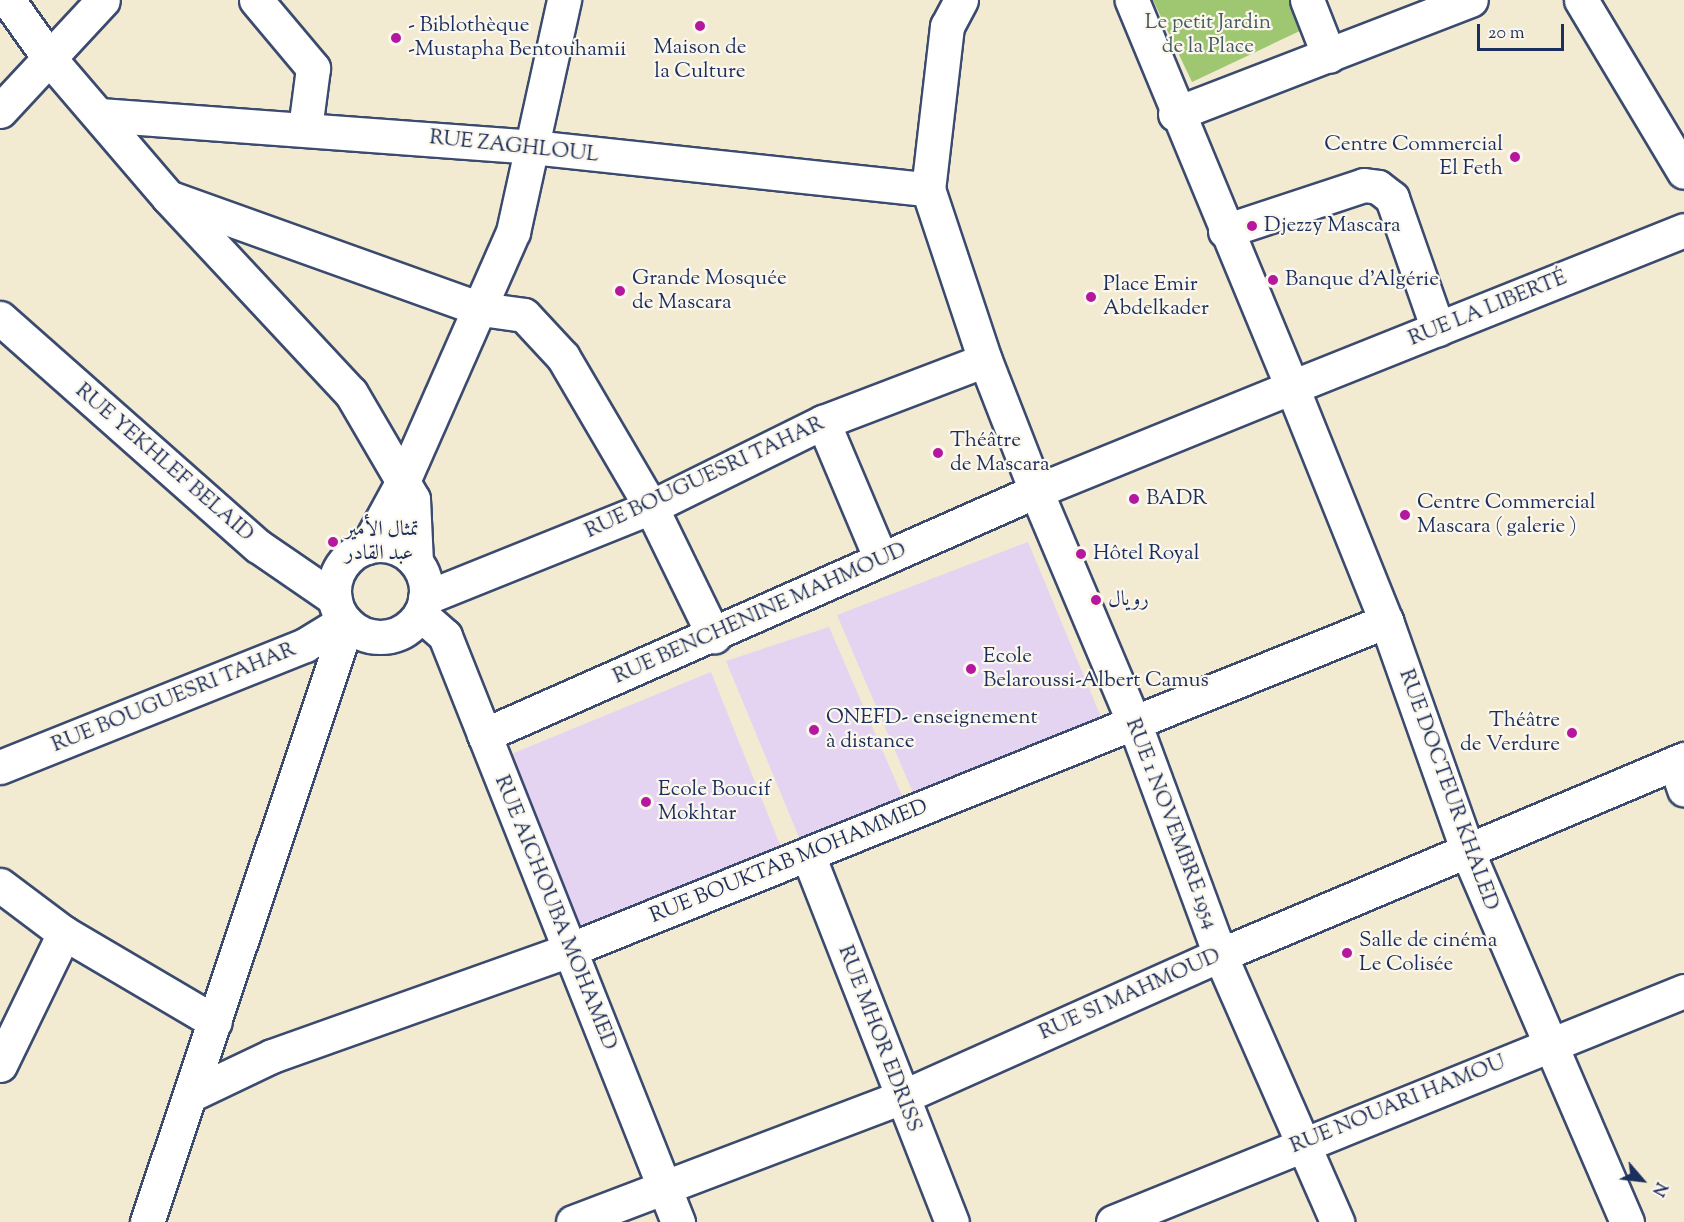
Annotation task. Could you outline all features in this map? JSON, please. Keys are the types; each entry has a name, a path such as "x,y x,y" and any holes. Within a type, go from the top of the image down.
{"street":[{"path":"8,0 49,58 168,197 351,393 404,479 418,520 416,562 422,606 411,625 386,637 365,635 342,615"},
{"path":"0,111 103,0"},
{"path":"256,0 313,68 305,129"},
{"path":"147,1222 215,1022 342,615 338,573 367,547 404,479 481,309 513,232 564,0"},
{"path":"928,189 947,26 961,0"},
{"name":"RUE DOCTEUR KHALED","path":"1132,0 1174,114 1292,387 1386,621 1468,852 1547,1044 1627,1222"},
{"path":"1307,0 1329,56"},
{"path":"1174,114 1471,0"},
{"path":"1581,0 1684,172"},
{"name":"RUE ZAGHLOUL","path":"99,115 532,147 928,189"},
{"path":"1225,231 1364,185 1378,188 1392,198 1438,329"},
{"name":"RUE 1 NOVEMBRE 1954","path":"928,189 985,360 1036,491 1135,725 1220,955 1336,1222"},
{"path":"168,197 481,309 524,315 563,357 651,507 714,636"},
{"name":"RUE LA LIBERTÉ","path":"1036,491 1684,231"},
{"name":"RUE YEKHLEF BELAID","path":"0,318 258,546 342,615"},
{"name":"RUE BOUGUESRI TAHAR","path":"422,606 651,507 823,422 985,360"},
{"path":"823,422 882,559"},
{"name":"RUE BENCHENINE MAHMOUD","path":"484,735 714,636 1036,491"},
{"path":"367,547 399,549 416,562"},
{"name":"RUE AICHOUBA MOHAMED","path":"422,606 445,636 678,1222"},
{"name":"RUE BOUGUESRI TAHAR","path":"0,767 306,645 342,615"},
{"name":"RUE BOUKTAB MOHAMMED","path":"190,1095 272,1056 570,950 1135,725 1386,621"},
{"name":"RUE SI MAHMOUD","path":"573,1222 902,1097 1220,955 1468,852 1681,770"},
{"name":"RUE MHOR EDRISS","path":"808,855 952,1222"},
{"path":"0,885 64,933 215,1022"},
{"path":"0,1065 64,933"},
{"name":"RUE NOUARI HAMOU","path":"1113,1222 1547,1044 1684,991"}],"shaded area":[{"name":"Ecole Belaroussi-Albert Camus","path":"1028,542 1103,722 914,795 837,615"},
{"name":"ONEFD- enseignement à distance","path":"829,627 903,798 801,842 726,661"},
{"name":"Ecole Boucif Mokhtar","path":"711,672 782,850 581,932 509,755"}],"green space":[{"name":"Le petit Jardin de la Place","path":"1153,0 1291,0 1304,29 1192,82"}],"place":[{"name":"Maison de la Culture","path":"700,26"},
{"name":"- Biblothèque -Mustapha Bentouhamii","path":"396,38"},
{"name":"Centre Commercial El Feth","path":"1515,157"},
{"name":"Djezzy Mascara","path":"1252,226"},
{"name":"Banque d'Algérie","path":"1273,280"},
{"name":"Grande Mosquée de Mascara","path":"620,291"},
{"name":"Place Emir Abdelkader","path":"1091,297"},
{"name":"Théâtre de Mascara","path":"938,453"},
{"name":"BADR","path":"1134,499"},
{"name":"Centre Commercial Mascara ( galerie )","path":"1405,515"},
{"name":"تمثال الأمير عبد القادر","path":"333,542"},
{"name":"Hôtel Royal","path":"1081,554"},
{"name":"رويال","path":"1096,600"},
{"name":"Ecole Belaroussi-Albert Camus","path":"971,669"},
{"name":"ONEFD- enseignement à distance","path":"814,730"},
{"name":"Théâtre de Verdure","path":"1572,733"},
{"name":"Ecole Boucif Mokhtar","path":"646,802"},
{"name":"Salle de cinéma Le Colisée","path":"1347,953"}]}
